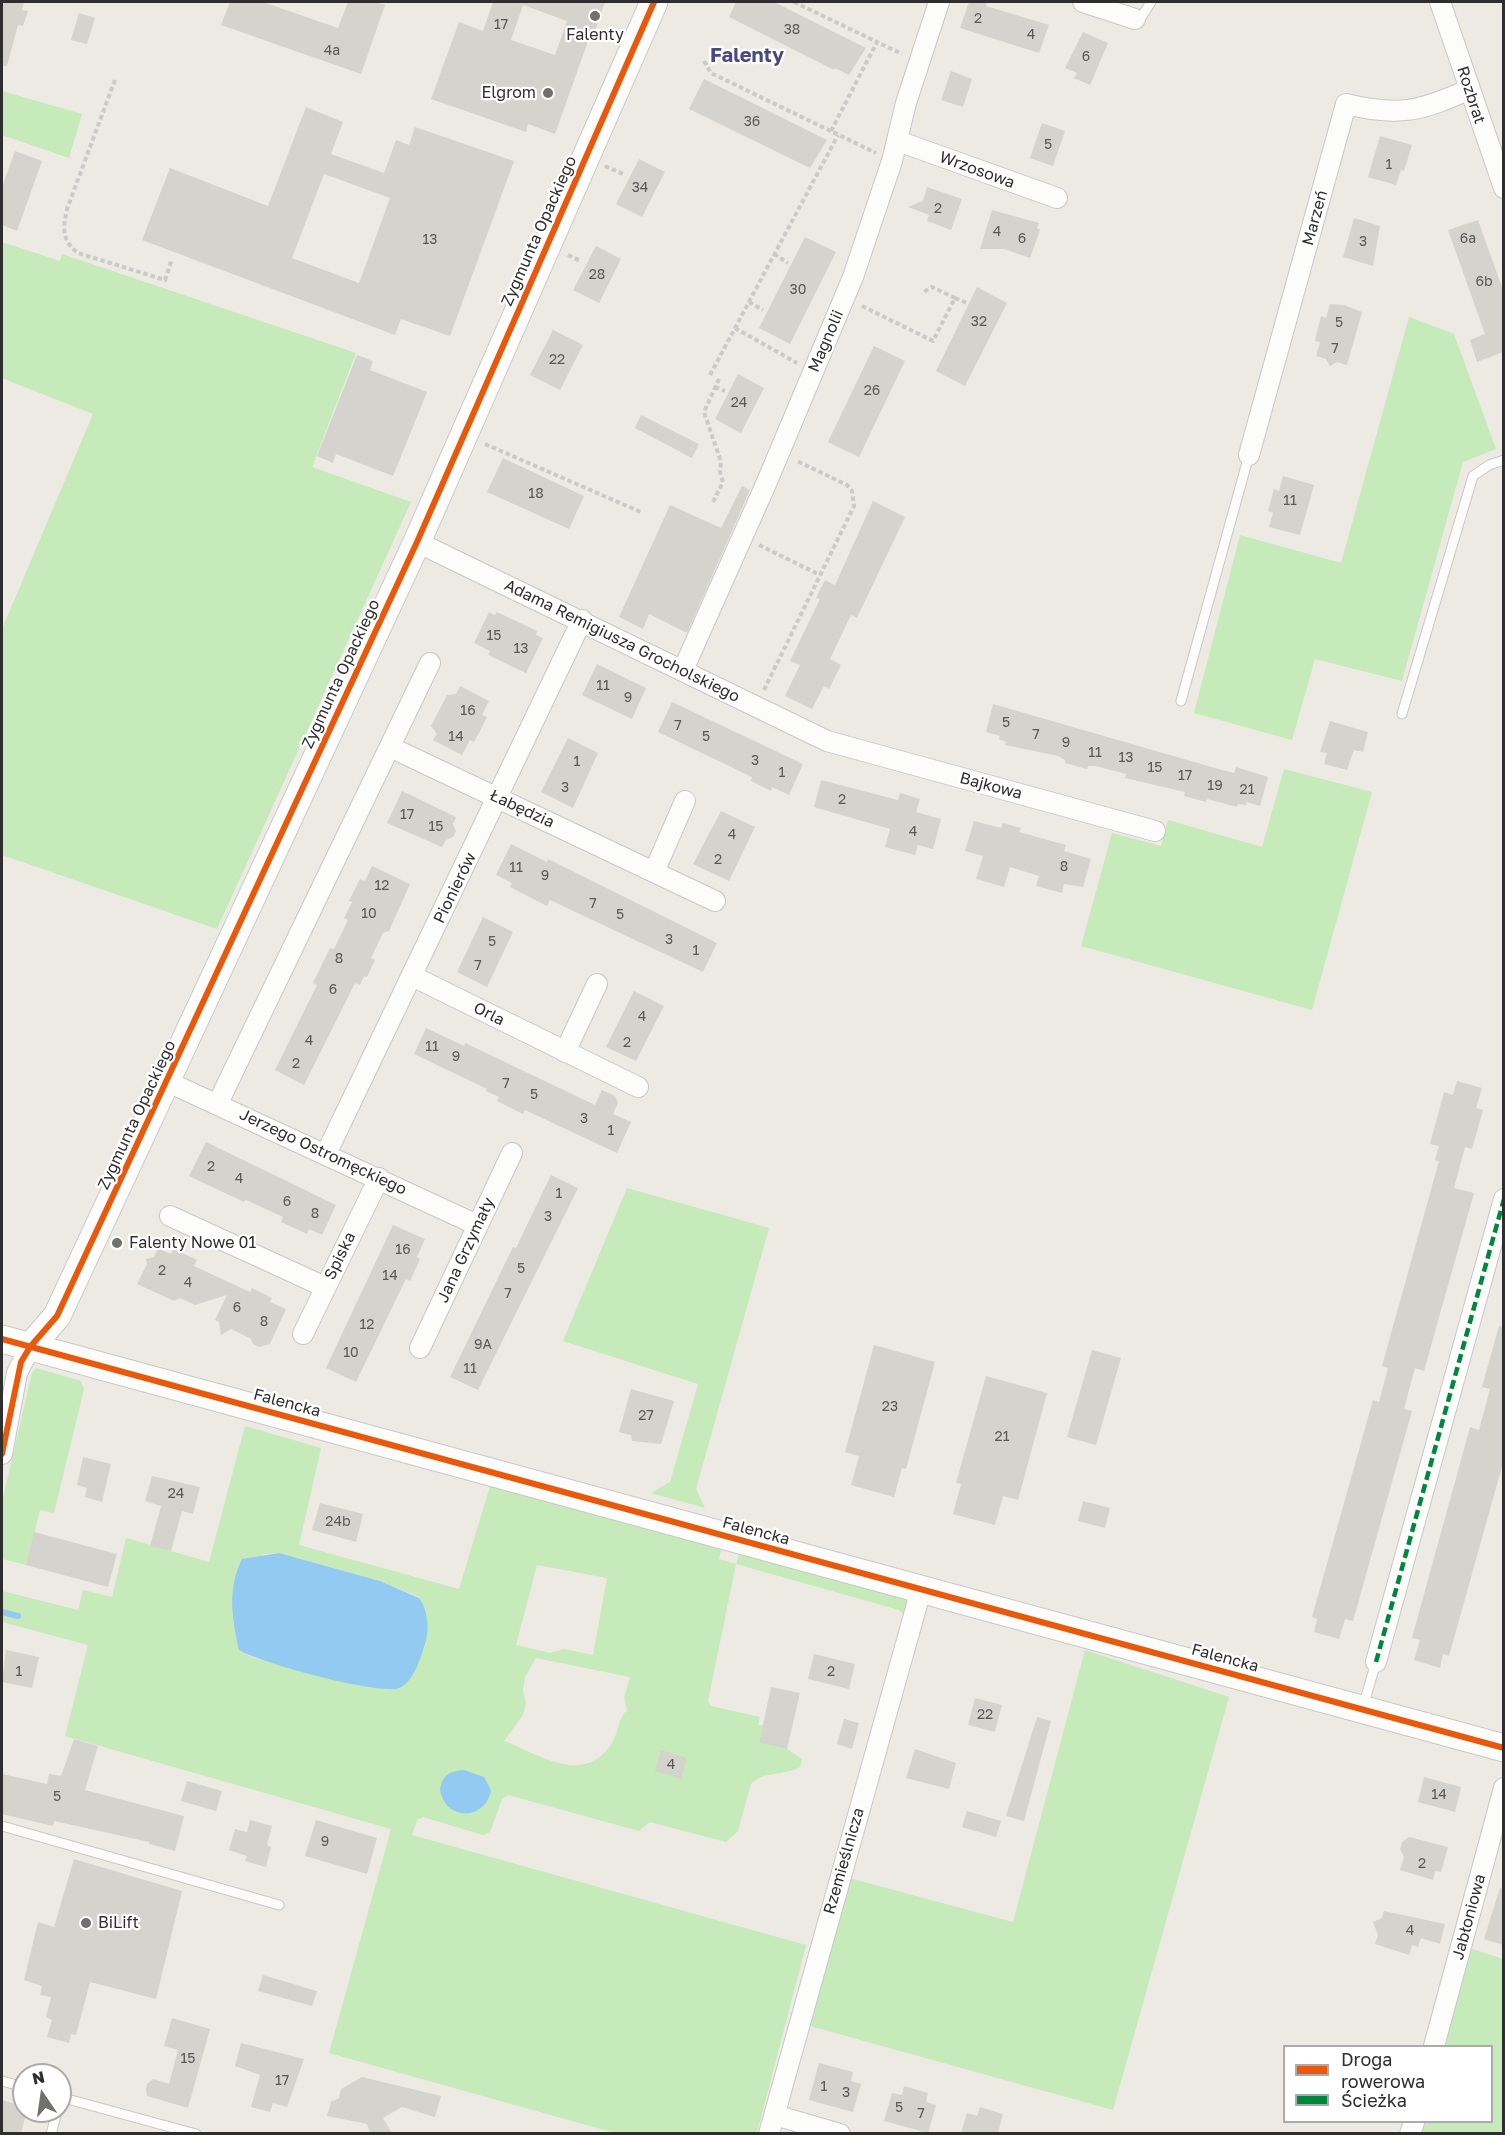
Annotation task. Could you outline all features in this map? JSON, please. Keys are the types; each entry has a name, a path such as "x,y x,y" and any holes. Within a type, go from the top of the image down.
{"street":[{"name":"Zygmunta Opackiego","path":"30,1347 57,1316 168,1082 417,542 654,2"},
{"name":"Magnolii","path":"683,670 845,298 892,161 919,63 939,2"},
{"path":"1083,2 1135,19"},
{"name":"Rozbrat","path":"1440,2 1503,188"},
{"name":"Marzeń","path":"1249,455 1346,104 1374,111 1400,112 1428,106 1470,89"},
{"name":"Wrzosowa","path":"898,141 1057,198"},
{"name":"Adama Remigiusza Grocholskiego","path":"417,542 582,620 827,741"},
{"name":"Pionierów","path":"326,1154 582,620"},
{"path":"218,1103 430,663"},
{"name":"Bajkowa","path":"827,741 1155,831"},
{"name":"Łabędzia","path":"390,747 714,901"},
{"path":"654,872 685,801"},
{"name":"Orla","path":"412,976 638,1087"},
{"path":"565,1052 597,984"},
{"name":"Jerzego Ostromęckiego","path":"168,1082 218,1103 477,1225"},
{"name":"Jana Grzymały","path":"420,1348 512,1153"},
{"name":"Spiska","path":"303,1334 379,1178"},
{"path":"1376,1662 1503,1198"},
{"path":"170,1216 325,1287"},
{"name":"Falencka","path":"2,1338 1503,1748"},
{"path":"2,1454 17,1373 30,1347"},
{"name":"Rzemieślnicza","path":"772,2124 921,1590"},
{"name":"Jabłoniowa","path":"1434,2045 1503,1788"},
{"path":"772,2124 840,2133"}],"lane":[{"path":"1135,19 1142,16 1151,2"},
{"path":"1181,701 1249,455"},
{"path":"1402,714 1473,476 1489,465 1503,460"},
{"path":"1362,1710 1376,1662"},
{"path":"2,1826 279,1905"},
{"path":"72,2100 196,2133"}],"path":[{"path":"794,2 919,63"},
{"path":"831,131 877,42"},
{"path":"704,61 711,73 892,161"},
{"path":"115,80 67,209 63,231 68,245 78,253 165,280 171,259"},
{"path":"710,375 838,135"},
{"path":"596,162 625,175"},
{"path":"774,254 788,263"},
{"path":"922,292 932,287 967,303"},
{"path":"845,298 935,342 955,298"},
{"path":"749,302 763,310"},
{"path":"735,328 813,372"},
{"path":"713,502 723,482 720,472 721,462 704,412 719,379"},
{"path":"715,387 725,391"},
{"path":"484,443 643,513"},
{"path":"755,707 854,506 854,498 847,485 799,463 783,444"},
{"path":"742,537 820,575"}],"green space":[{"path":"2,91 82,114 69,158 2,135"},
{"path":"2,242 60,261 62,254 356,353 312,467 411,502 217,929 2,855 2,629 93,414 2,378"},
{"path":"1409,317 1454,334 1496,449 1463,462 1402,681 1315,659 1292,740 1194,713 1240,535 1341,563"},
{"path":"1284,769 1372,792 1312,1010 1081,946 1112,833 1161,846 1168,820 1262,847"},
{"path":"627,1188 769,1228 696,1489 705,1508 651,1493 670,1482 698,1384 563,1341"},
{"path":"36,1368 81,1381 84,1389 54,1513 40,1510 26,1565 2,1559 2,1502 32,1373"},
{"path":"245,1426 321,1448 299,1545 459,1589 491,1483 722,1547 719,1559 736,1564 708,1701 711,1706 760,1717 758,1725 763,1725 759,1743 787,1749 802,1759 800,1767 794,1770 767,1775 751,1784 738,1831 726,1842 650,1822 639,1831 508,1795 502,1799 490,1832 483,1835 423,1817 417,1820 412,1835 806,1945 757,2133 615,2133 329,2053 391,1829 65,1736 88,1645 2,1622 2,1591 78,1610 83,1590 112,1597 126,1538 209,1562","holes":["279,1553 380,1581 419,1597 426,1643 411,1677 373,1688 268,1662 251,1657 239,1650 263,1554","537,1565 607,1578 593,1655 564,1649 550,1653 516,1645","536,1658 630,1677 624,1698 627,1710 621,1718 612,1743 601,1756 588,1763 575,1765 561,1763 504,1741 523,1715 526,1703 523,1691 525,1677"]},
{"path":"740,1552 908,1599 904,1615 899,1610 736,1564"},
{"path":"1085,1650 1229,1697 1113,2110 810,2026 849,1878 1013,1922"},
{"path":"1470,1948 1503,1959 1503,2133 1421,2134 1425,2123 1493,2123 1493,2045 1445,2045"}],"water":[{"path":"279,1553 380,1581 419,1598 427,1616 427,1637 417,1666 408,1682 399,1688 388,1689 345,1683 269,1662 239,1650 232,1604 237,1570 242,1559"},
{"path":"464,1770 484,1777 491,1790 488,1800 482,1807 466,1813 450,1808 444,1801 440,1790 445,1777 455,1771"}],"building":[{"path":"2,2 24,2 22,10 28,11 23,26 18,25 7,66 2,66"},
{"path":"230,2 263,2 338,28 348,2 374,2 385,5 361,74 221,25"},
{"path":"493,2 605,2 595,31 592,30 555,134 528,124 526,132 431,99 459,22 483,31","holes":["523,5 567,21 555,55 511,40"]},
{"path":"736,2 774,2 866,48 849,75 835,68 834,70 729,17"},
{"path":"969,2 987,2 986,6 1049,25 1039,53 960,28"},
{"path":"79,13 95,18 87,44 71,40"},
{"path":"1083,32 1108,43 1090,85 1074,78 1077,73 1065,68"},
{"path":"951,71 972,79 963,107 941,100"},
{"path":"704,79 827,140 810,168 689,109"},
{"path":"306,107 343,122 331,154 384,173 396,140 409,145 415,127 514,161 450,336 401,319 395,335 142,240 170,168 268,206","holes":["324,174 390,198 359,283 292,258"]},
{"path":"1042,123 1065,131 1053,166 1030,158"},
{"path":"1380,136 1412,145 1404,171 1401,170 1396,185 1368,177"},
{"path":"15,151 42,161 17,231 2,225 2,187"},
{"path":"639,159 665,172 642,217 616,204"},
{"path":"927,187 962,199 951,230 927,221 929,215 908,207 923,201"},
{"path":"992,210 1039,223 1037,228 1040,230 1030,258 1004,249 980,249"},
{"path":"1354,218 1380,226 1373,266 1343,257"},
{"path":"1478,220 1503,290 1503,352 1477,362 1470,340 1485,334 1448,230"},
{"path":"805,237 836,252 790,344 759,328"},
{"path":"596,246 621,259 599,303 573,290"},
{"path":"977,287 1007,303 965,386 936,371"},
{"path":"1330,304 1344,305 1362,312 1347,365 1337,362 1330,366 1326,359 1316,356 1320,342 1315,341 1321,316 1326,318"},
{"path":"553,330 583,345 560,390 530,375"},
{"path":"874,346 905,361 859,457 828,442"},
{"path":"357,355 373,361 370,370 427,392 393,476 336,454 333,463 317,456"},
{"path":"738,374 764,388 741,433 715,419"},
{"path":"641,415 699,444 692,458 635,428"},
{"path":"503,458 584,496 569,529 487,492"},
{"path":"1283,476 1314,485 1300,535 1269,527 1273,513 1268,511 1274,489 1279,491"},
{"path":"742,486 750,490 687,633 649,614 643,629 619,617 670,505 721,528"},
{"path":"873,501 905,517 857,618 851,615 830,659 841,665 829,689 824,686 812,709 785,696 800,665 790,661 820,599 816,598 825,580 835,585"},
{"path":"489,612 495,615 497,612 537,631 536,635 543,638 526,673 488,655 490,651 474,643"},
{"path":"597,664 646,688 632,719 582,695"},
{"path":"460,686 489,701 482,715 487,717 474,742 470,740 462,755 433,740 437,734 431,726 447,695 456,694"},
{"path":"672,702 803,764 789,795 772,787 771,791 751,781 752,777 658,732"},
{"path":"993,704 1215,768 1234,773 1236,767 1268,777 1260,806 1246,802 1246,805 1238,804 1237,807 1207,799 1206,802 1184,796 1185,792 1125,778 1126,774 1096,766 1088,766 1087,769 1065,763 1065,760 1058,756 1005,745 1006,742 999,739 1000,736 986,732"},
{"path":"1330,721 1368,732 1363,752 1354,750 1347,770 1324,764 1327,753 1320,752"},
{"path":"568,738 598,753 573,808 541,792"},
{"path":"821,780 898,800 900,793 920,799 916,812 941,819 933,849 918,845 915,855 885,847 890,829 814,807"},
{"path":"402,791 456,817 453,824 456,831 442,847 387,823"},
{"path":"721,811 755,827 729,881 693,864"},
{"path":"974,821 1001,828 1003,823 1021,828 1019,832 1066,845 1064,851 1091,859 1083,887 1064,884 1062,893 1036,886 1039,876 1010,867 1004,887 976,879 983,856 965,851"},
{"path":"511,844 547,862 548,859 717,943 703,972 550,900 547,906 510,887 512,883 496,875"},
{"path":"372,866 410,884 389,931 383,933 371,958 375,960 367,977 364,976 360,985 355,983 304,1085 275,1070 317,985 313,983 330,948 334,949 348,920 344,918 352,902 349,901 360,879 365,881"},
{"path":"483,917 513,932 487,987 457,972"},
{"path":"634,991 664,1006 636,1061 606,1047"},
{"path":"426,1028 464,1046 465,1043 595,1105 602,1090 615,1096 618,1103 613,1114 631,1122 617,1153 525,1110 523,1114 497,1101 499,1097 486,1091 487,1089 414,1054"},
{"path":"1457,1081 1482,1088 1476,1108 1483,1110 1472,1149 1465,1147 1454,1188 1474,1193 1424,1371 1415,1368 1404,1409 1412,1411 1353,1621 1345,1619 1339,1639 1314,1632 1317,1619 1312,1617 1373,1400 1379,1402 1388,1368 1382,1366 1439,1161 1435,1160 1439,1146 1430,1144 1444,1092 1453,1095"},
{"path":"206,1142 336,1205 322,1235 309,1229 307,1234 281,1222 283,1217 246,1200 244,1202 189,1176"},
{"path":"551,1175 578,1188 478,1390 450,1377"},
{"path":"393,1225 425,1239 417,1257 420,1259 410,1281 406,1279 356,1382 326,1368"},
{"path":"158,1248 171,1254 174,1249 197,1260 194,1266 250,1292 252,1288 272,1298 270,1302 286,1309 270,1344 259,1347 253,1344 251,1339 231,1329 221,1335 219,1322 215,1320 227,1295 195,1305 180,1298 174,1301 137,1284 147,1264 146,1259 154,1257"},
{"path":"1499,1326 1503,1327 1503,1463 1449,1656 1443,1654 1440,1668 1414,1660 1420,1640 1412,1638 1470,1427 1479,1430 1490,1389 1482,1387"},
{"path":"874,1345 935,1362 906,1469 902,1468 894,1497 851,1485 859,1456 845,1452"},
{"path":"1092,1350 1121,1358 1096,1445 1067,1437"},
{"path":"986,1376 1047,1393 1018,1500 1003,1496 995,1525 953,1514 961,1484 956,1483"},
{"path":"631,1389 674,1401 661,1444 632,1441 631,1435 619,1432"},
{"path":"83,1457 111,1464 102,1502 85,1497 87,1488 77,1485"},
{"path":"152,1476 200,1487 193,1514 182,1511 171,1551 150,1546 161,1506 145,1501"},
{"path":"1083,1501 1110,1508 1105,1528 1078,1521"},
{"path":"320,1503 363,1514 356,1542 312,1530"},
{"path":"34,1532 117,1554 108,1587 26,1565"},
{"path":"6,1650 39,1657 32,1688 2,1682"},
{"path":"814,1654 855,1664 849,1689 808,1679"},
{"path":"771,1687 800,1693 787,1749 759,1743"},
{"path":"975,1698 1002,1705 995,1732 968,1725"},
{"path":"1037,1717 1051,1721 1024,1821 1006,1816"},
{"path":"844,1719 859,1723 852,1749 837,1744"},
{"path":"74,1739 98,1746 85,1790 184,1816 175,1851 149,1844 149,1842 54,1821 53,1826 2,1814 2,1774 47,1784 49,1774 61,1776"},
{"path":"915,1749 956,1763 949,1789 906,1778"},
{"path":"661,1750 687,1758 681,1779 655,1771"},
{"path":"1424,1777 1461,1787 1455,1812 1418,1802"},
{"path":"187,1781 222,1791 216,1811 181,1801"},
{"path":"967,1811 1001,1821 996,1837 962,1827"},
{"path":"250,1820 272,1826 267,1845 271,1847 266,1867 245,1861 247,1856 229,1850 235,1829 247,1832"},
{"path":"316,1820 377,1838 367,1874 305,1856"},
{"path":"1409,1837 1448,1847 1441,1872 1435,1871 1433,1880 1400,1870 1404,1857 1400,1849 1402,1842"},
{"path":"74,1859 182,1891 156,1999 90,1982 76,2035 71,2034 69,2043 47,2037 52,2020 46,2017 51,1997 40,1995 42,1986 24,1980 38,1922 54,1927"},
{"path":"1500,1888 1503,1889 1503,1945 1484,1939"},
{"path":"1384,1911 1445,1924 1440,1944 1421,1938 1418,1947 1412,1945 1409,1955 1375,1944 1378,1935 1373,1922 1382,1918"},
{"path":"263,1975 317,1991 312,2006 258,1991"},
{"path":"172,2018 210,2029 188,2108 147,2096 147,2084 153,2079 169,2084 178,2050 164,2046"},
{"path":"241,2043 304,2059 287,2107 273,2103 270,2112 251,2107 260,2075 235,2066"},
{"path":"819,2063 853,2072 851,2081 861,2084 853,2112 809,2100"},
{"path":"362,2077 441,2096 435,2117 402,2107 383,2118 392,2133 370,2133 367,2124 327,2116 331,2102 339,2098 341,2089"},
{"path":"904,2086 928,2093 926,2102 936,2105 928,2133 884,2121 892,2093 902,2095"},
{"path":"2,2100 12,2103 12,2123 24,2123 21,2133 2,2133"},
{"path":"980,2107 1003,2114 998,2133 961,2133 967,2113 977,2116"}],"waterway":[{"path":"2,1612 18,1616"}],"marked path":[{"path":"1376,1662 1504,1199"}],"cycle path":[{"path":"2,1454 21,1362 30,1347 57,1316 417,542 654,2"},
{"path":"2,1339 1504,1748"}],"place":[{"name":"Falenty","path":"595,16"},
{"name":"Elgrom","path":"548,93"},
{"name":"Falenty Nowe 01","path":"117,1243"},
{"name":"BiLift","path":"86,1923"}],"district":[{"name":"Falenty","path":"747,56"}]}
